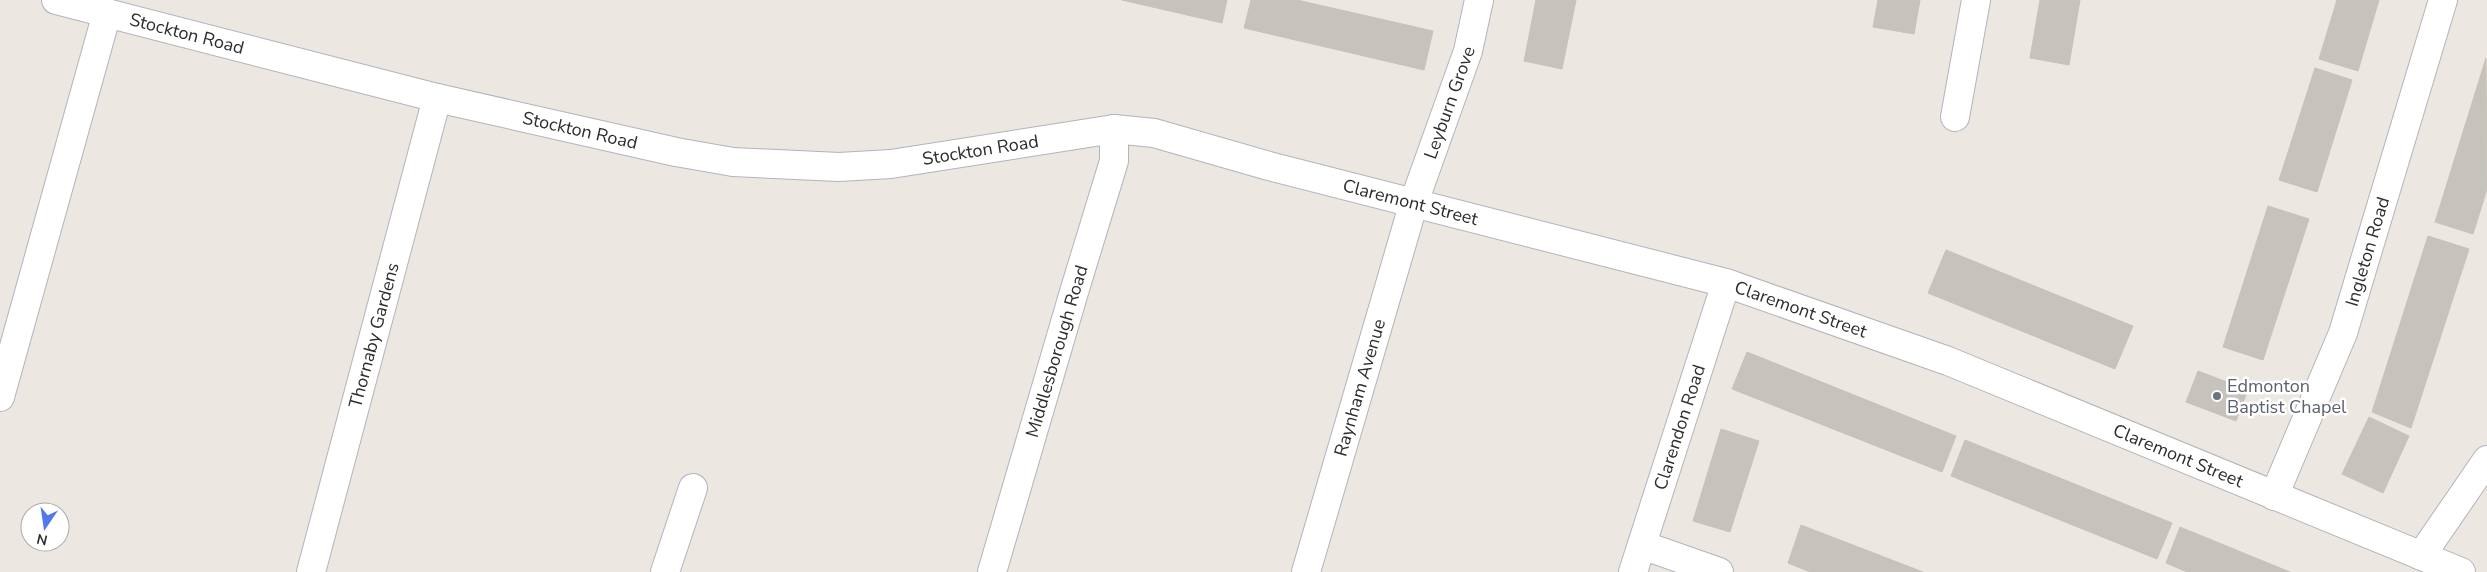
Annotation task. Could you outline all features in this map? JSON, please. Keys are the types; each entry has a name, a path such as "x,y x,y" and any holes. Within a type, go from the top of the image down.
{"street":[{"name":"Stockton Road","path":"56,0 437,98 676,152 733,162 839,167 890,164 1114,129"},
{"name":"Leyburn Grove","path":"1414,202 1468,51 1479,0"},
{"path":"1955,117 1976,0"},
{"name":"Ingleton Road","path":"2274,496 2343,333 2443,0"},
{"path":"0,397 107,12"},
{"name":"Thornaby Gardens","path":"311,572 437,98"},
{"name":"Claremont Street","path":"1114,129 1154,133 1268,166 1726,283 1948,361 2461,572"},
{"name":"Middlesborough Road","path":"992,572 1114,161 1114,129"},
{"name":"Raynham Avenue","path":"1306,572 1414,202"},
{"name":"Clarendon Road","path":"1633,572 1726,283"},
{"path":"2421,556 2487,460"},
{"path":"665,572 693,488"},
{"path":"1642,545 1719,572"}],"building":[{"path":"1122,0 1227,0 1222,23"},
{"path":"1251,0 1297,0 1433,31 1424,70 1244,28"},
{"path":"1536,0 1576,0 1562,69 1524,61"},
{"path":"1878,0 1920,0 1914,34 1873,27"},
{"path":"2040,0 2080,0 2069,65 2030,58"},
{"path":"2337,0 2379,0 2358,71 2319,59"},
{"path":"2486,58 2487,189 2473,234 2435,222"},
{"path":"2315,68 2352,80 2317,192 2279,180"},
{"path":"2268,206 2309,219 2263,360 2223,347"},
{"path":"2428,236 2469,249 2411,428 2372,412"},
{"path":"1946,250 2133,326 2115,369 1928,293"},
{"path":"1747,352 1956,436 1942,472 1732,389"},
{"name":"Edmonton Baptist Chapel","path":"2198,371 2248,390 2236,421 2186,402"},
{"path":"2369,417 2409,436 2383,493 2342,474"},
{"path":"1721,429 1759,441 1730,532 1693,521"},
{"path":"1965,440 2172,523 2157,559 1951,476"},
{"path":"1801,525 1923,572 1810,572 1788,563"},
{"path":"2180,527 2290,572 2187,572 2166,563"}],"place":[{"name":"Edmonton Baptist Chapel","path":"2217,396"}]}
